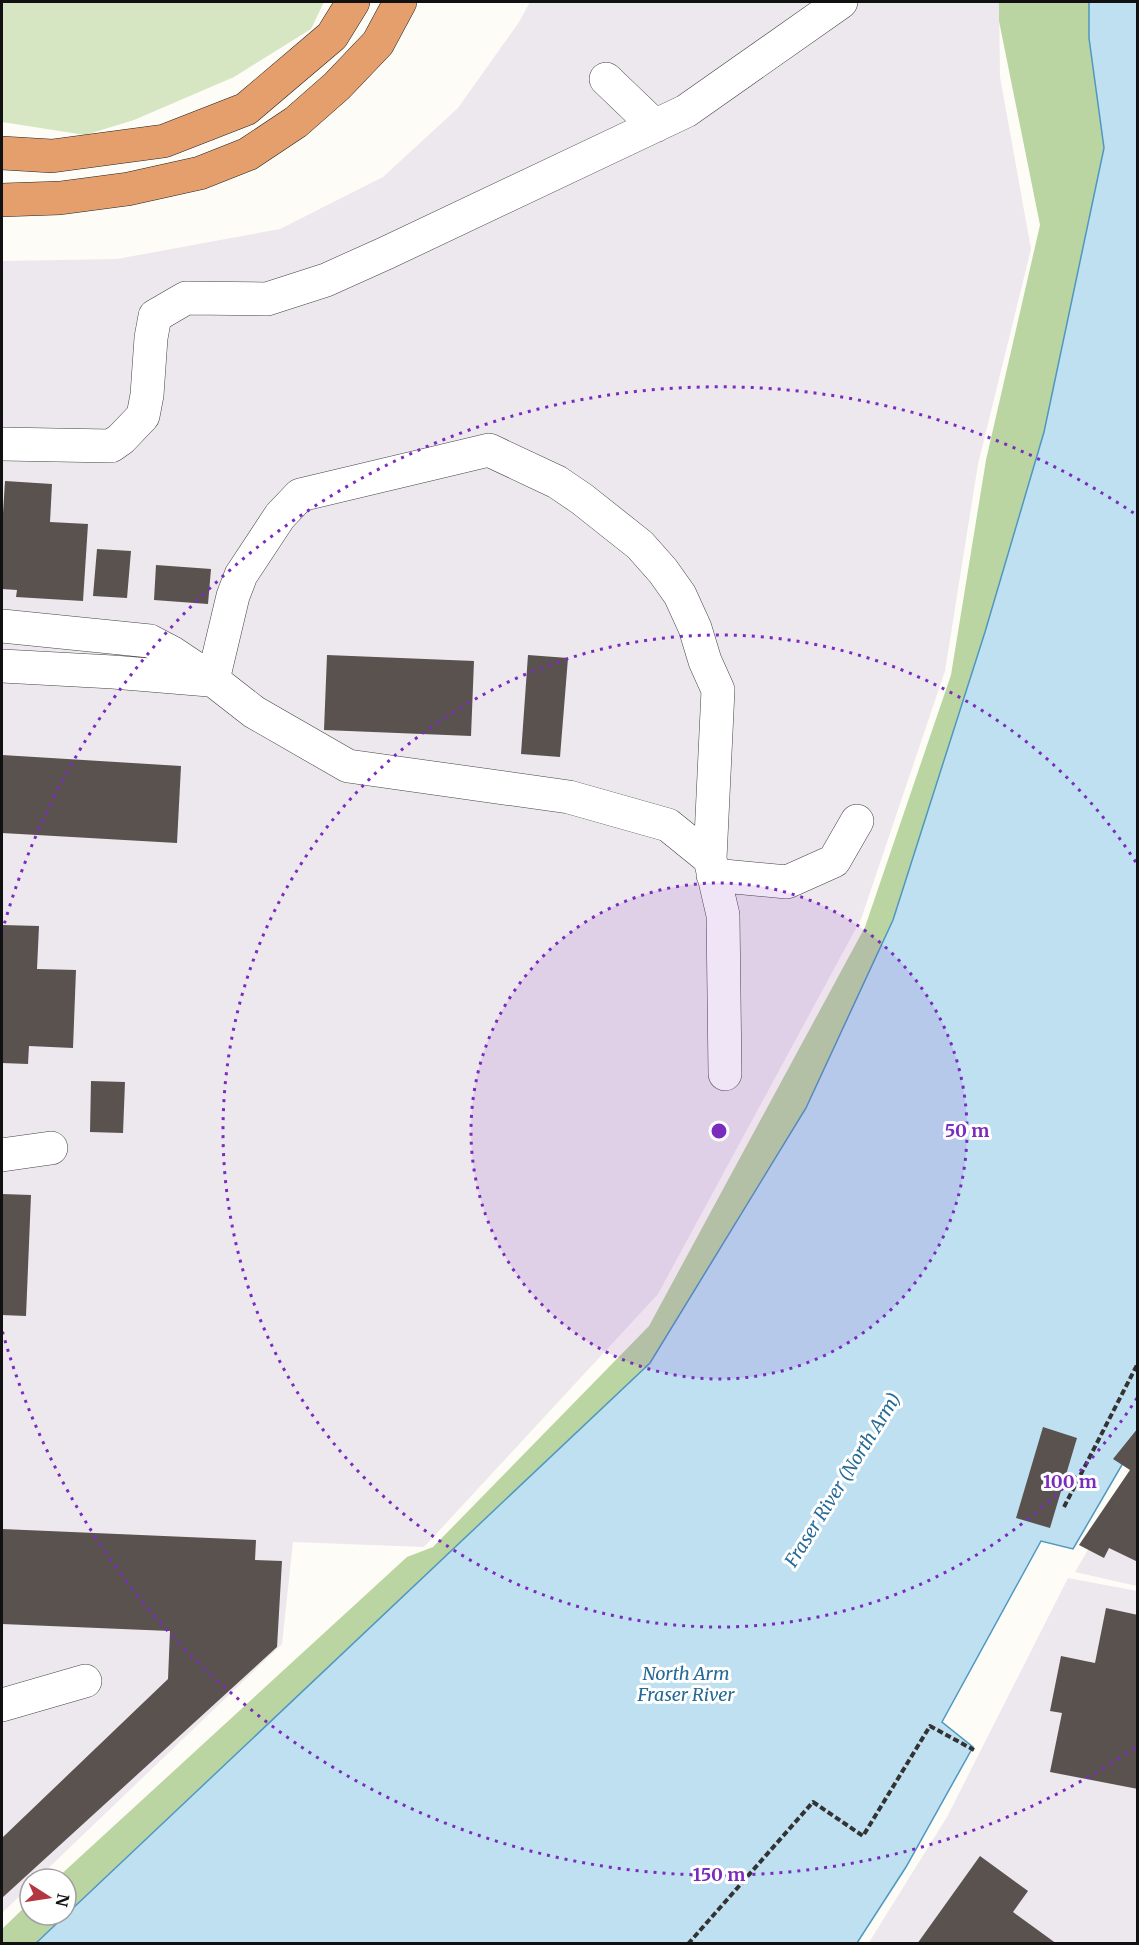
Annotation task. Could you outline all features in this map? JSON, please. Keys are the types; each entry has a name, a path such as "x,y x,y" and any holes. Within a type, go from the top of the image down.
{"highway":[{"path":"2,153 52,156 164,141 246,109 332,36 353,2"},
{"path":"2,200 60,198 128,189 200,173 248,154 296,122 337,86 378,43 400,2"}],"lane":[{"path":"2,444 111,446 143,416 155,316 186,298 267,299 326,280 686,111 841,2"},
{"path":"606,80 655,126"},
{"path":"213,680 233,596 241,575 280,516 300,495 489,450 557,482 582,499 640,545 663,571 680,595 718,690 712,867 723,915 725,1074"},
{"path":"2,626 150,641 213,680 254,712 348,766 569,797 668,825 712,867 787,882 834,861 857,821"},
{"path":"2,666 213,680"},
{"path":"2,1155 51,1148"},
{"path":"2,1705 85,1681"}],"path":[{"path":"1064,1507 1137,1363"},
{"path":"688,1944 813,1802 862,1836 930,1726 974,1750"}],"shaded area":[{"path":"530,2 999,2 1000,77 1031,249 978,464 945,671 861,919 658,1294 424,1547 293,1542 282,1644 50,1867 18,1867 18,1898 2,1913 2,261 117,259 280,229 383,177 458,108 519,22"},
{"path":"1137,1466 1137,1586 1075,1572"},
{"path":"1068,1578 1137,1591 1137,1943 868,1944 947,1817"}],"green space":[{"path":"2,2 324,2 311,29 234,77 134,120 85,135 2,122"},
{"path":"999,2 1090,2 1089,38 1104,148 1044,432 985,632 893,920 801,1119 650,1363 78,1903 78,1867 69,1867 407,1557 433,1547 649,1326 865,927 951,675 986,460 1040,225 999,21"},
{"path":"18,1914 18,1927 52,1927 35,1943 2,1943 2,1929"}],"water":[{"name":"North Arm Fraser River","path":"1089,2 1137,2 1137,1439 1073,1549 1041,1541 942,1722 973,1747 906,1867 857,1943 35,1944 53,1927 78,1927 78,1903 650,1363 806,1108 893,920 985,632 1044,432 1104,148 1089,38"}],"building":[{"path":"5,481 52,484 50,522 88,524 83,601 16,597 17,590 2,589"},
{"path":"97,549 131,551 127,598 93,596"},
{"path":"156,565 211,569 208,604 154,600"},
{"path":"327,655 474,661 471,736 324,730"},
{"path":"528,655 568,658 560,757 521,754"},
{"path":"2,755 181,766 177,843 2,833"},
{"path":"2,925 39,926 37,969 76,970 73,1048 29,1046 28,1064 2,1063"},
{"path":"91,1081 125,1082 123,1133 90,1132"},
{"path":"2,1194 31,1195 26,1316 2,1315"},
{"path":"1043,1427 1077,1438 1050,1528 1016,1518"},
{"path":"1138,1428 1138,1562 1109,1548 1104,1558 1079,1545 1130,1470 1113,1459"},
{"path":"2,1529 256,1540 255,1560 282,1561 277,1647 36,1867 18,1867 18,1883 2,1898 2,1838 168,1679 170,1631 2,1624"},
{"path":"1106,1608 1138,1615 1138,1789 1050,1772 1062,1713 1050,1711 1061,1656 1095,1663"},
{"path":"980,1856 1028,1891 1013,1912 1057,1944 917,1944"}],"water label":[{"name":"Fraser River (North Arm)","path":"843,1480"}]}
